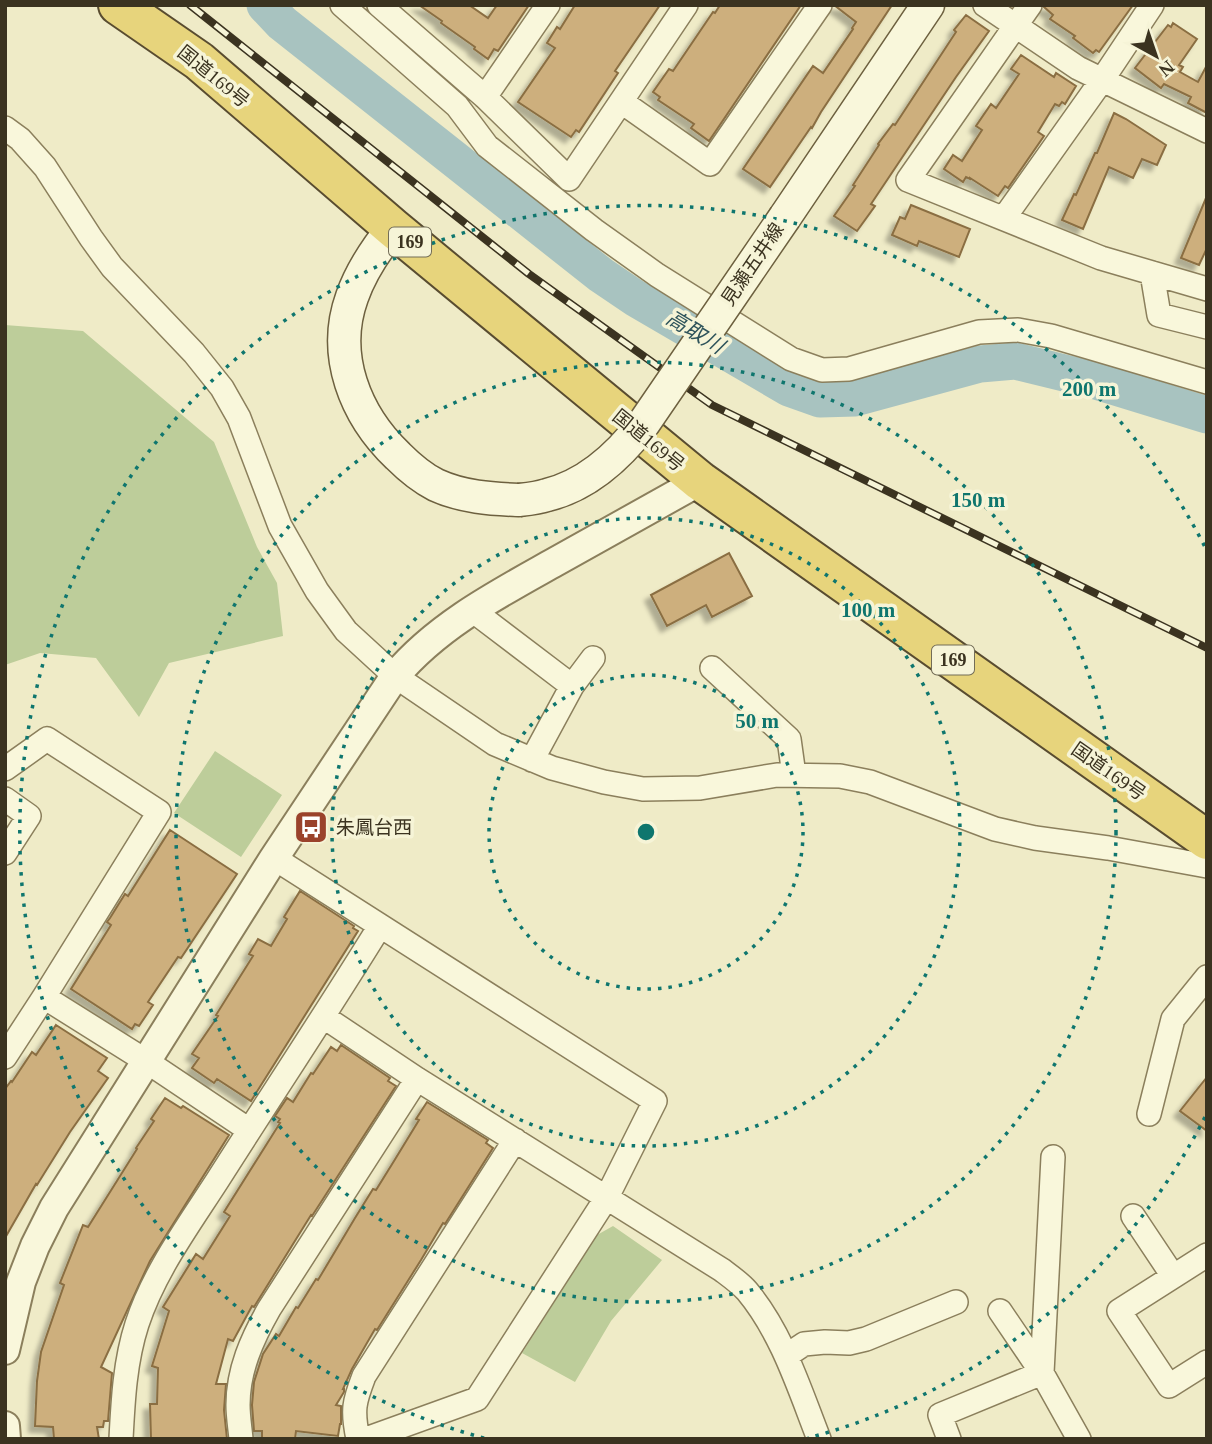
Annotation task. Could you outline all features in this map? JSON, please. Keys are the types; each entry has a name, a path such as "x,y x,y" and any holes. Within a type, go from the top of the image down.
{"highway":[{"name":"国道169号","path":"118,5 199,61 393,228 700,481 1207,840"}],"main road":[{"name":"見瀬五井線","path":"393,228 376,250 351,298 344,345 354,395 370,424 412,469 435,485 464,495 493,500 519,500 547,495 577,484 602,468 626,447 644,423 928,5"}],"street":[{"path":"342,5 457,106 487,146 594,230 657,275 791,359 822,370 849,369 979,332 1018,330 1051,336 1207,383"},
{"path":"379,5 485,97 569,180 686,5"},
{"path":"485,97 548,5"},
{"path":"622,102 710,164 820,5"},
{"path":"985,5 1078,68 1207,131"},
{"path":"1030,5 908,180 1101,258 1207,289"},
{"path":"1004,219 1152,5"},
{"path":"5,128 20,139 45,167 90,238 112,267 194,353 222,388 239,418 280,526 317,591 346,631 395,676 495,744 552,768 643,789 700,788 777,775 840,776 870,782 995,829 1207,866"},
{"path":"1152,273 1159,315 1207,327"},
{"path":"5,1350 21,1282 54,1208 274,858 395,676 411,657 436,635 472,610 700,481"},
{"path":"472,610 572,686"},
{"path":"532,760 572,686 593,658"},
{"path":"712,668 789,739 793,775"},
{"path":"5,769 47,739 159,812 5,1057"},
{"path":"5,799 29,816 5,853"},
{"path":"274,858 655,1101 607,1197 477,1399 366,1439"},
{"path":"121,1439 124,1386 130,1352 137,1323 151,1289 166,1261 380,926"},
{"path":"1149,1114 1173,1019 1207,977"},
{"path":"44,997 249,1130"},
{"path":"324,1017 417,1079 722,1270 745,1288 763,1312 786,1356 819,1439"},
{"path":"241,1439 238,1405 242,1368 253,1337 417,1079"},
{"path":"358,1439 354,1417 355,1400 364,1376 515,1140"},
{"path":"1042,1373 1053,1157"},
{"path":"1133,1216 1173,1276"},
{"path":"1207,1255 1119,1311 1169,1387 1207,1362"},
{"path":"786,1356 804,1344 849,1343 866,1339 956,1302"},
{"path":"1000,1311 1042,1373 1079,1439"},
{"path":"949,1439 940,1415 1042,1373"},
{"path":"5,1426 6,1439"}],"green space":[{"path":"5,325 83,331 214,442 257,547 277,583 283,636 169,663 139,717 96,658 40,653 5,665"},
{"path":"215,751 282,795 241,857 174,813"},
{"path":"613,1226 662,1260 611,1321 575,1382 522,1353 597,1235"}],"building":[{"path":"419,5 469,5 488,18 497,5 529,5 498,51 494,49 488,59"},
{"path":"575,5 660,5 615,71 618,73 579,132 576,130 571,137 518,102 555,48 547,43 557,27 560,29"},
{"path":"720,5 801,5 709,141 691,128 694,124 658,100 660,97 653,92 669,69 673,71"},
{"path":"834,5 892,5 770,187 743,169 813,66 823,73 853,29 856,22"},
{"path":"1044,5 1133,5 1099,52 1096,50 1093,53 1073,38 1075,36 1050,19 1053,15"},
{"path":"966,15 989,31 871,204 875,206 857,231 834,216 855,186 853,185 878,144 893,124 895,125"},
{"path":"1173,23 1197,39 1179,65 1183,67 1180,72 1198,82 1207,65 1207,113 1188,103 1191,97 1164,84 1161,88 1135,68 1168,25 1171,27"},
{"path":"1021,55 1054,77 1056,73 1076,86 1065,104 1055,104 1038,132 1044,136 1008,188 1005,186 998,196 970,178 966,177 963,182 944,169 953,155 962,161 982,130 976,126 991,104 996,108 1019,74 1011,69"},
{"path":"1114,113 1166,145 1157,165 1142,159 1133,178 1109,167 1083,229 1062,220 1097,153"},
{"path":"1206,198 1207,248 1199,265 1181,258"},
{"path":"911,205 970,229 959,257 919,241 917,246 892,235 900,217 905,219"},
{"path":"729,553 752,596 712,617 706,605 667,626 651,595"},
{"path":"170,830 237,874 148,1002 153,1005 139,1026 135,1024 132,1029 71,989 111,925 107,922 125,894 128,896"},
{"path":"300,891 358,931 251,1101 217,1079 214,1083 192,1068 199,1058 192,1054 253,956 249,954 258,939 271,946"},
{"path":"56,1025 107,1058 98,1071 108,1078 36,1184 5,1238 5,1089 32,1052 36,1055"},
{"path":"341,1045 390,1078 388,1081 396,1086 254,1307 252,1306 233,1341 228,1339 216,1384 226,1384 224,1410 227,1439 151,1439 150,1404 157,1404 158,1368 152,1366 169,1311 163,1307 196,1254 203,1259 230,1216 224,1212 280,1123 280,1119 275,1116 287,1098 293,1102 331,1047 337,1051"},
{"path":"1207,1077 1207,1131 1180,1111"},
{"path":"165,1098 229,1135 150,1261 101,1367 112,1373 108,1421 104,1421 103,1427 97,1427 99,1439 54,1439 53,1427 35,1426 41,1352 64,1285 60,1283 83,1225 88,1227 154,1121 151,1119"},
{"path":"427,1102 488,1140 486,1143 493,1148 377,1330 375,1329 352,1369 336,1405 341,1406 338,1436 296,1431 295,1439 262,1439 262,1431 254,1431 252,1405 254,1382 263,1354 276,1334 279,1336 316,1279 318,1280 373,1189 376,1190 394,1161"}],"waterway":[{"name":"高取川","path":"265,5 282,23 601,275 635,298 789,388 820,399 855,398 980,364 1015,361 1093,380 1207,415"}],"railway":[{"path":"190,5 529,274 712,405 1207,648"}],"place":[{"name":"朱鳳台西","path":"311,827"}]}
